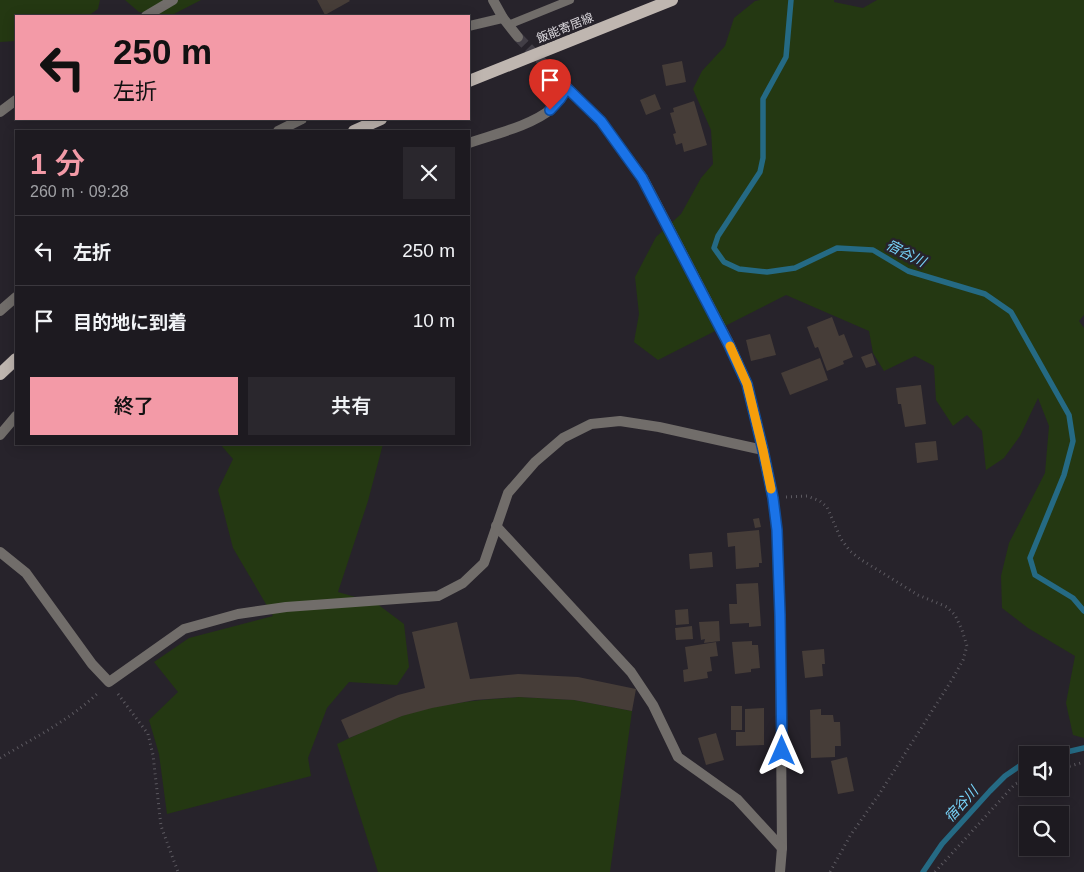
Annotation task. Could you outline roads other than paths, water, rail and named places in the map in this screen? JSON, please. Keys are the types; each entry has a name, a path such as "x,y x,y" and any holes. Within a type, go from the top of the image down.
{"main road":[{"name":"飯能寄居線","path":"470,81 672,0"},
{"path":"356,130 378,120"},
{"path":"0,374 15,360"}],"street":[{"path":"148,15 173,0"},
{"path":"493,0 505,21 518,37"},
{"path":"470,26 505,21"},
{"path":"548,69 601,121 642,178 728,343 747,384 773,498 777,530 780,615 782,848 780,872"},
{"path":"470,143 532,121 550,110 567,88"},
{"path":"0,112 15,101"},
{"path":"280,130 300,120"},
{"path":"0,310 15,298"},
{"path":"0,435 15,417"},
{"path":"0,552 26,573 92,664 109,682 184,629 238,614 286,607 438,596 463,583 484,563 508,493 535,462 563,438 591,424 620,421 630,422 763,450"},
{"path":"496,526 631,672 653,705 678,757 738,799 782,848"}],"lane":[{"path":"505,21 570,0"}],"waterway":[{"name":"宿谷川","path":"791,0 786,57 763,99 763,158 760,172 718,236 714,248 724,262 739,269 767,272 795,268 837,248 873,250 908,271 985,294 1011,312 1069,415 1073,441 1064,475 1030,558 1035,575 1073,598 1084,611"},
{"name":"宿谷川","path":"1069,752 1084,748"},
{"name":"宿谷川","path":"923,872 942,844 990,791 1005,776 1019,766"}],"tunnel":[{"path":"518,37 549,69"}]}
